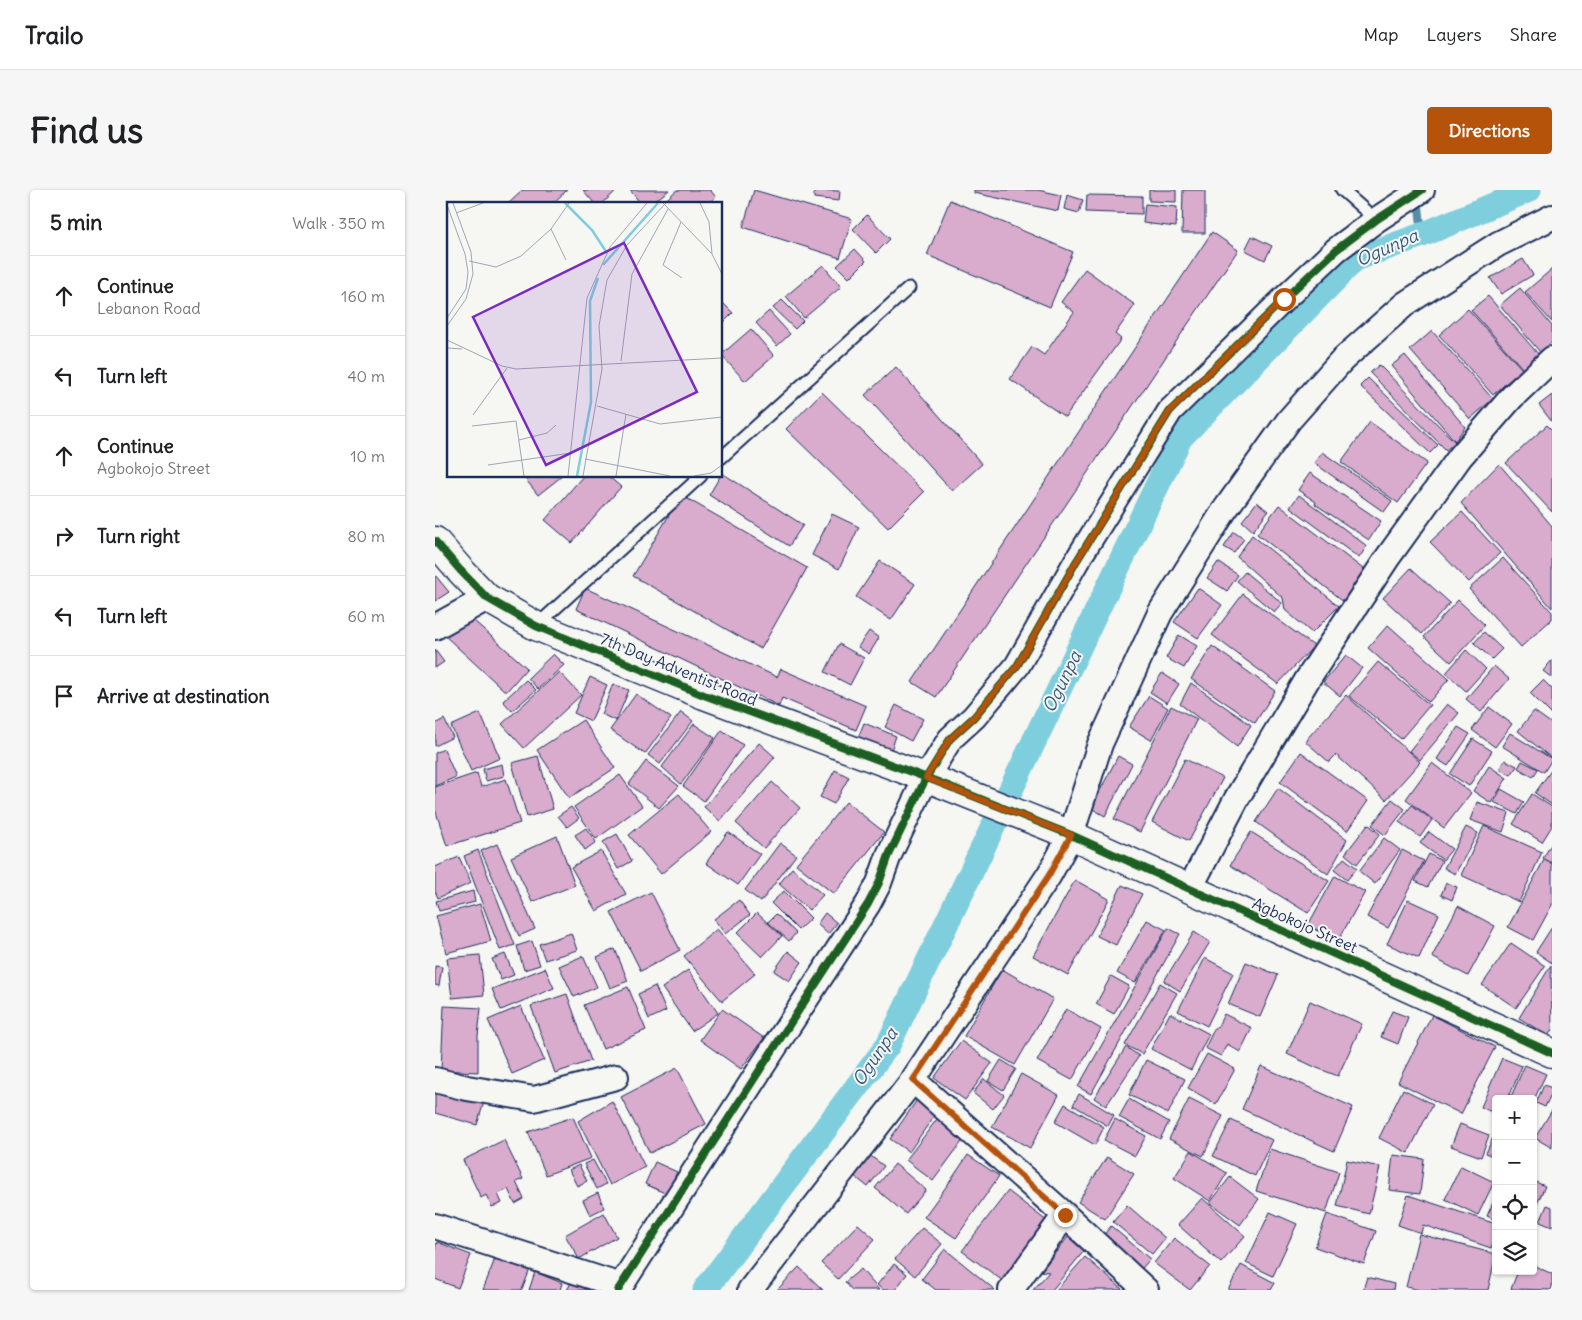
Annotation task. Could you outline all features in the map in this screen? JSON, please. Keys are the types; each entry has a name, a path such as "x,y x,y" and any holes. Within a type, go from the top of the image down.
{"street":[{"path":"435,1226 620,1288 868,904 879,883 889,855 932,780 950,739 974,717 1017,666 1076,562 1170,411 1336,250 1376,220 1422,190"},
{"path":"750,1290 913,1080 1049,875 1071,835 1099,744 1159,613 1224,511 1289,420 1342,360 1405,304 1498,244 1552,217"},
{"path":"1190,888 1237,798 1307,680 1388,557 1460,457 1512,397 1552,359"},
{"name":"7th Day Adventist Road","path":"435,541 487,598 536,626 704,695 1046,824"},
{"path":"435,627 487,598"},
{"name":"Agbokojo Street","path":"1046,824 1552,1053"},
{"path":"435,1080 467,1088 534,1099 616,1077"},
{"path":"913,1080 1147,1290"},
{"path":"1011,1290 1065,1215"}],"lane":[{"path":"1342,190 1376,220"},
{"path":"723,456 909,288"},
{"path":"536,626 699,478"}],"building":[{"path":"523,190 567,190 554,202 510,202"},
{"path":"583,190 617,190 604,202 593,202"},
{"path":"630,190 669,190 654,202 639,202"},
{"path":"677,190 710,190 716,197 710,202 663,202"},
{"path":"754,190 852,219 840,258 743,227"},
{"path":"814,190 840,191 839,201 814,198"},
{"path":"974,190 1038,190 1061,195 1058,211 974,193"},
{"path":"1149,190 1176,190 1176,202 1149,201"},
{"path":"1183,190 1205,190 1205,233 1182,233"},
{"path":"1067,195 1083,200 1079,213 1064,209"},
{"path":"1087,195 1142,196 1142,214 1086,212"},
{"path":"950,200 1073,252 1050,307 927,255"},
{"path":"1145,204 1177,207 1176,227 1143,223"},
{"path":"867,215 890,239 876,253 853,229"},
{"path":"1212,232 1238,250 936,697 912,682"},
{"path":"1252,236 1272,246 1265,260 1245,250"},
{"path":"855,249 866,261 849,278 837,266"},
{"path":"1523,259 1533,275 1501,294 1490,278"},
{"path":"823,265 841,287 804,318 786,296"},
{"path":"1085,269 1135,305 1115,334 1121,339 1065,417 1010,379 1032,347 1044,355 1074,312 1061,302"},
{"path":"1552,269 1552,322 1525,292"},
{"path":"1520,288 1552,326 1552,342 1540,352 1500,305"},
{"path":"1488,296 1539,355 1523,369 1471,310"},
{"path":"782,300 803,321 795,329 773,308"},
{"path":"723,303 733,313 723,323"},
{"path":"1468,309 1522,369 1493,395 1439,335"},
{"path":"769,311 790,334 777,346 756,323"},
{"path":"751,329 774,356 745,381 723,357 723,353"},
{"path":"1432,331 1493,399 1470,419 1410,350"},
{"path":"1405,355 1465,427 1455,441 1391,366"},
{"path":"1379,365 1455,442 1446,450 1370,373"},
{"path":"896,367 982,464 952,491 865,395"},
{"path":"1368,378 1438,445 1430,453 1360,386"},
{"path":"822,392 924,492 888,528 786,429"},
{"path":"1552,395 1552,422 1539,405"},
{"path":"1370,422 1427,463 1398,503 1341,462"},
{"path":"1547,425 1552,430 1552,512 1506,463"},
{"path":"1322,452 1392,501 1384,512 1314,463"},
{"path":"1499,464 1552,526 1552,608 1461,503"},
{"path":"1310,473 1381,521 1369,540 1315,504 1316,502 1298,490"},
{"path":"723,474 803,525 789,546 709,495 719,478 723,478"},
{"path":"525,478 559,478 538,495"},
{"path":"581,478 610,478 621,487 572,543 545,520"},
{"path":"681,495 807,568 761,649 633,576"},
{"path":"1299,495 1367,546 1359,558 1290,507"},
{"path":"1257,502 1268,511 1253,531 1242,521"},
{"path":"1279,505 1367,572 1345,602 1257,534"},
{"path":"1462,512 1500,553 1469,582 1430,542"},
{"path":"832,514 859,527 839,569 812,555"},
{"path":"1234,532 1244,539 1234,553 1224,547"},
{"path":"1252,535 1339,606 1312,633 1285,610 1283,598 1237,557"},
{"path":"1503,558 1552,612 1552,619 1521,647 1469,589"},
{"path":"880,561 915,584 891,620 856,597"},
{"path":"1218,562 1238,575 1227,591 1207,578"},
{"path":"1411,568 1450,603 1422,634 1383,598"},
{"path":"1245,572 1282,603 1274,612 1237,581"},
{"path":"435,575 449,592 435,601"},
{"path":"585,588 777,677 781,669 866,706 856,730 782,698 779,706 576,609"},
{"path":"1198,588 1222,605 1198,638 1174,622"},
{"path":"1243,594 1314,646 1278,684 1212,635"},
{"path":"1458,600 1485,625 1451,662 1424,637"},
{"path":"464,612 527,668 506,692 444,635"},
{"path":"1388,625 1449,679 1429,702 1368,648"},
{"path":"869,631 879,638 869,654 858,647"},
{"path":"1484,632 1502,649 1492,659 1474,643"},
{"path":"1179,635 1197,646 1184,668 1166,658"},
{"path":"839,644 864,658 850,685 825,672"},
{"path":"1212,646 1275,691 1255,723 1191,679"},
{"path":"435,650 444,662 435,668"},
{"path":"1466,650 1486,669 1466,691 1446,673"},
{"path":"553,654 564,665 538,689 528,678"},
{"path":"1346,655 1362,668 1340,696 1323,682"},
{"path":"1552,660 1552,678 1543,671"},
{"path":"1378,662 1430,705 1401,739 1349,696"},
{"path":"1494,666 1509,679 1481,712 1466,699"},
{"path":"559,672 581,695 524,748 502,724"},
{"path":"1162,673 1179,684 1167,703 1150,692"},
{"path":"590,677 607,685 591,721 574,713"},
{"path":"526,680 536,690 512,711 503,701"},
{"path":"1543,680 1552,689 1552,715 1530,693"},
{"path":"1191,683 1251,725 1237,747 1180,704"},
{"path":"613,684 629,690 616,721 601,714"},
{"path":"636,694 671,718 645,754 610,730"},
{"path":"1346,695 1420,762 1386,800 1336,755 1329,762 1305,741"},
{"path":"1149,696 1168,708 1151,740 1129,727"},
{"path":"1447,704 1459,713 1420,760 1409,751"},
{"path":"896,705 923,719 911,741 885,727"},
{"path":"1171,706 1197,719 1140,832 1114,819"},
{"path":"1489,707 1512,724 1495,747 1472,730"},
{"path":"1534,711 1552,724 1552,754 1550,757 1518,731"},
{"path":"681,712 693,721 660,764 648,755"},
{"path":"480,713 500,758 471,771 451,726"},
{"path":"444,719 453,737 435,746 435,724"},
{"path":"583,720 615,768 569,798 537,750"},
{"path":"864,723 896,736 890,753 857,740"},
{"path":"694,724 715,738 681,784 662,767"},
{"path":"1458,727 1470,734 1448,766 1437,759"},
{"path":"722,730 743,745 704,801 683,786"},
{"path":"1510,733 1552,759 1544,772 1502,746"},
{"path":"1473,739 1492,751 1469,786 1450,774"},
{"path":"759,743 775,757 720,821 704,807"},
{"path":"444,749 456,777 435,786 435,753"},
{"path":"1301,752 1368,801 1347,831 1280,782"},
{"path":"538,756 553,809 527,817 512,763"},
{"path":"1118,756 1132,764 1105,816 1091,808"},
{"path":"1185,759 1223,778 1189,841 1152,822"},
{"path":"1505,760 1517,766 1511,775 1499,769"},
{"path":"646,761 679,786 659,808 629,784"},
{"path":"1522,761 1538,769 1533,777 1518,768"},
{"path":"1432,763 1471,793 1444,828 1406,799"},
{"path":"502,764 504,776 486,781 483,769"},
{"path":"1489,766 1507,778 1491,803 1473,791"},
{"path":"1552,769 1552,805 1535,793"},
{"path":"835,770 849,777 834,804 820,797"},
{"path":"477,773 481,787 506,779 520,823 447,846 435,809 435,787"},
{"path":"620,775 642,806 596,839 574,807"},
{"path":"772,782 800,808 764,848 736,823"},
{"path":"1278,788 1347,840 1328,874 1256,822"},
{"path":"1501,789 1524,802 1517,814 1494,802"},
{"path":"679,794 711,832 661,874 629,835"},
{"path":"1532,794 1552,807 1552,826 1542,842 1513,824"},
{"path":"1392,799 1405,809 1385,835 1372,825"},
{"path":"846,802 884,832 834,894 796,864"},
{"path":"1477,802 1509,813 1503,832 1470,820"},
{"path":"1412,805 1432,820 1420,837 1399,822"},
{"path":"571,807 579,818 567,827 558,816"},
{"path":"1368,824 1380,834 1357,864 1345,854"},
{"path":"1484,826 1542,852 1519,902 1461,875"},
{"path":"1466,827 1478,833 1455,874 1444,868"},
{"path":"586,828 596,842 585,850 575,835"},
{"path":"728,832 760,854 738,885 706,863"},
{"path":"1251,832 1329,881 1308,913 1230,865"},
{"path":"1429,832 1452,849 1443,860 1420,843"},
{"path":"617,834 632,861 618,869 603,842"},
{"path":"557,836 575,885 532,902 511,857"},
{"path":"1384,838 1400,850 1375,884 1359,871"},
{"path":"780,843 796,855 761,902 745,890"},
{"path":"1552,843 1552,863 1543,858"},
{"path":"497,844 535,929 519,936 481,851"},
{"path":"478,850 515,945 500,950 464,856"},
{"path":"1402,850 1424,861 1388,928 1367,917"},
{"path":"601,851 626,894 596,911 571,867"},
{"path":"1429,854 1442,861 1428,887 1415,881"},
{"path":"459,857 471,883 438,898 435,891 435,867"},
{"path":"1344,858 1357,868 1347,880 1334,870"},
{"path":"1544,860 1552,864 1552,905 1533,940 1508,927"},
{"path":"792,868 823,895 809,910 779,884"},
{"path":"1335,876 1365,892 1337,943 1307,927"},
{"path":"1075,880 1109,899 1068,975 1033,956"},
{"path":"1446,883 1457,887 1452,900 1441,895"},
{"path":"1122,885 1142,894 1116,945 1097,936"},
{"path":"473,891 475,902 439,911 436,901"},
{"path":"784,891 811,918 798,930 771,903"},
{"path":"651,892 680,950 641,971 611,912"},
{"path":"739,900 750,915 725,934 714,919"},
{"path":"1408,900 1439,914 1419,958 1387,944"},
{"path":"480,904 491,941 446,953 436,916"},
{"path":"1458,906 1495,926 1468,976 1432,957"},
{"path":"757,913 782,936 762,957 737,933"},
{"path":"825,913 837,923 828,934 817,924"},
{"path":"776,914 796,933 789,941 768,922"},
{"path":"1147,920 1166,930 1135,983 1117,973"},
{"path":"1552,927 1552,963 1536,952"},
{"path":"1168,928 1180,934 1091,1094 1078,1087"},
{"path":"717,929 755,974 722,1001 684,956"},
{"path":"1194,932 1210,942 1180,991 1164,981"},
{"path":"571,933 577,950 545,960 539,944"},
{"path":"532,941 540,965 524,970 517,946"},
{"path":"1511,943 1545,966 1516,1008 1482,985"},
{"path":"615,949 628,981 610,988 597,957"},
{"path":"788,951 802,962 789,981 774,971"},
{"path":"505,954 514,975 501,980 492,959"},
{"path":"480,955 484,995 452,998 447,958"},
{"path":"583,956 597,987 574,997 559,966"},
{"path":"1205,958 1233,973 1207,1026 1178,1011"},
{"path":"1246,962 1278,975 1260,1017 1228,1004"},
{"path":"1551,965 1552,1030 1548,1036 1519,1018"},
{"path":"435,966 442,967 439,986 435,985"},
{"path":"545,968 554,988 501,1010 492,989"},
{"path":"1002,969 1053,999 1015,1065 964,1036"},
{"path":"688,970 718,1013 692,1031 662,988"},
{"path":"1111,976 1129,986 1114,1014 1096,1004"},
{"path":"1160,983 1177,993 1142,1054 1125,1045"},
{"path":"655,986 666,1011 649,1019 638,994"},
{"path":"628,987 646,1030 603,1049 584,1005"},
{"path":"567,994 591,1061 555,1073 531,1006"},
{"path":"1310,1001 1362,1024 1338,1076 1287,1054"},
{"path":"444,1006 481,1008 478,1036 478,1072 441,1070"},
{"path":"521,1006 544,1060 512,1074 488,1020"},
{"path":"722,1009 764,1038 741,1069 700,1040"},
{"path":"1066,1009 1101,1029 1072,1080 1037,1061"},
{"path":"1392,1011 1408,1017 1398,1044 1381,1037"},
{"path":"1170,1013 1209,1034 1191,1070 1151,1049"},
{"path":"1224,1014 1252,1028 1240,1052 1227,1044 1221,1056 1205,1048 1215,1027 1217,1028"},
{"path":"1432,1015 1495,1047 1461,1114 1398,1082"},
{"path":"961,1041 992,1063 965,1100 934,1078"},
{"path":"1126,1047 1139,1056 1106,1106 1094,1098"},
{"path":"1207,1054 1235,1069 1216,1104 1188,1088"},
{"path":"1502,1058 1522,1066 1510,1095 1492,1095 1492,1112 1481,1107"},
{"path":"1001,1060 1016,1069 1003,1090 988,1081"},
{"path":"1146,1060 1185,1079 1168,1114 1129,1095"},
{"path":"1525,1065 1546,1074 1536,1095 1512,1095"},
{"path":"1261,1066 1353,1107 1334,1151 1242,1109"},
{"path":"677,1068 706,1124 650,1153 621,1097"},
{"path":"1021,1074 1059,1095 1030,1148 992,1127"},
{"path":"984,1079 1004,1095 993,1109 973,1093"},
{"path":"1544,1085 1552,1088 1545,1107 1537,1103"},
{"path":"435,1088 484,1102 477,1125 435,1113"},
{"path":"1403,1089 1433,1104 1408,1153 1379,1138"},
{"path":"1079,1094 1114,1115 1108,1126 1073,1105"},
{"path":"1129,1099 1169,1122 1160,1139 1119,1117"},
{"path":"1189,1099 1223,1116 1203,1156 1169,1139"},
{"path":"917,1100 936,1113 909,1152 890,1139"},
{"path":"612,1101 645,1167 610,1185 578,1121"},
{"path":"1065,1104 1104,1127 1095,1145 1055,1122"},
{"path":"1552,1110 1552,1148 1537,1139 1537,1135"},
{"path":"573,1117 591,1158 546,1175 528,1132"},
{"path":"937,1119 964,1139 933,1181 906,1160"},
{"path":"1115,1119 1146,1136 1135,1156 1104,1140"},
{"path":"1231,1120 1272,1140 1255,1176 1213,1156"},
{"path":"1460,1124 1489,1135 1481,1157 1451,1146"},
{"path":"504,1140 523,1179 516,1182 524,1199 515,1204 508,1189 498,1194 502,1203 492,1207 486,1195 481,1198 463,1160"},
{"path":"1492,1140 1492,1156 1486,1153"},
{"path":"1270,1149 1339,1172 1326,1213 1256,1191"},
{"path":"1191,1151 1227,1173 1210,1201 1174,1178"},
{"path":"868,1154 884,1166 868,1187 853,1175"},
{"path":"968,1155 999,1176 956,1238 924,1217"},
{"path":"1393,1155 1424,1159 1420,1194 1389,1190"},
{"path":"1107,1157 1134,1174 1105,1219 1078,1202"},
{"path":"593,1160 606,1184 597,1189 584,1164"},
{"path":"1347,1160 1380,1167 1369,1214 1337,1206"},
{"path":"655,1162 677,1172 667,1194 645,1184"},
{"path":"895,1164 926,1190 906,1214 875,1188"},
{"path":"579,1165 587,1181 577,1186 569,1170"},
{"path":"1461,1166 1492,1181 1492,1186 1478,1215 1445,1199"},
{"path":"1230,1177 1259,1199 1240,1225 1210,1203"},
{"path":"1537,1183 1545,1186 1537,1204"},
{"path":"1008,1191 1048,1222 1003,1281 962,1251"},
{"path":"598,1193 604,1208 590,1215 583,1200"},
{"path":"1408,1195 1492,1223 1492,1245 1491,1248 1423,1225 1421,1233 1398,1225"},
{"path":"1202,1198 1245,1236 1221,1263 1178,1225"},
{"path":"1127,1205 1165,1238 1152,1254 1113,1222"},
{"path":"1492,1205 1492,1218 1487,1216"},
{"path":"1547,1205 1552,1207 1552,1227 1540,1222"},
{"path":"1270,1212 1297,1224 1273,1276 1246,1263"},
{"path":"604,1213 617,1237 579,1259 565,1235"},
{"path":"1327,1214 1376,1231 1364,1264 1315,1247"},
{"path":"858,1224 875,1239 838,1279 821,1263"},
{"path":"1111,1226 1150,1259 1138,1273 1099,1241"},
{"path":"922,1228 942,1244 915,1276 895,1259"},
{"path":"1419,1234 1492,1253 1492,1272 1488,1290 1420,1290 1406,1287"},
{"path":"1068,1237 1084,1251 1052,1290 1033,1290 1049,1272 1041,1271"},
{"path":"1174,1238 1210,1266 1190,1290 1154,1263"},
{"path":"437,1242 471,1255 458,1288 435,1279 435,1248"},
{"path":"945,1249 995,1290 936,1290 922,1279"},
{"path":"498,1251 532,1264 522,1290 483,1290"},
{"path":"1085,1257 1122,1289 1122,1290 1056,1290"},
{"path":"894,1264 907,1274 895,1290 883,1290 877,1285"},
{"path":"1241,1265 1275,1283 1271,1290 1228,1290"},
{"path":"799,1267 823,1290 777,1290"},
{"path":"1537,1267 1552,1274 1552,1290 1511,1289 1516,1275 1537,1275"},
{"path":"861,1269 879,1290 852,1290 845,1282"},
{"path":"535,1272 562,1283 560,1290 529,1290"},
{"path":"1367,1277 1394,1284 1393,1290 1363,1290"},
{"path":"572,1281 589,1290 567,1290"}],"waterway":[{"name":"Ogunpa","path":"705,1290 888,1045 1180,438 1355,259 1422,235 1529,190"},
{"path":"1418,197 1422,235"}],"cycle path":[{"path":"618,1290 868,904 926,778 950,739 974,717 1017,666 1076,562 1170,411 1336,250 1376,220 1422,190"},
{"path":"435,541 487,598 536,626 704,695 938,782 1071,835 1552,1053"}],"route":[{"path":"1065,1215 913,1080 1049,875 1071,835 926,778 950,739 974,717 1017,666 1076,562 1170,411 1284,299"}]}
